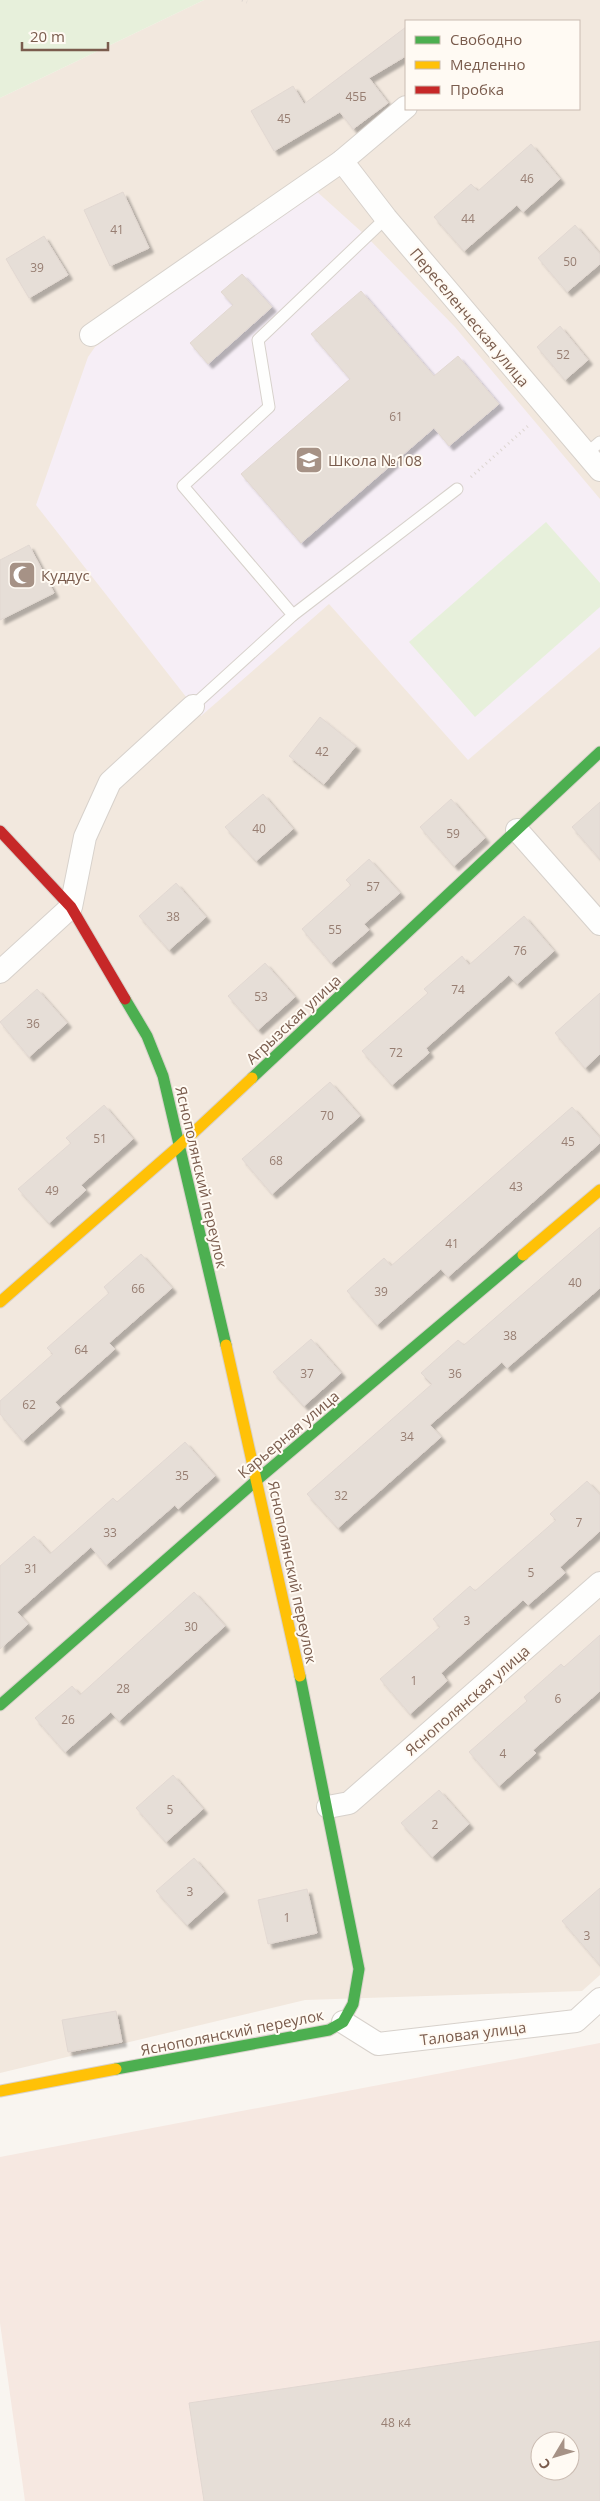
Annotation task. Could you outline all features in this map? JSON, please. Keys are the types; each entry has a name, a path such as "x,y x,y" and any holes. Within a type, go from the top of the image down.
{"street":[{"path":"91,335 342,161 405,108"},
{"name":"Переселенческая улица","path":"342,161 386,218 549,410 595,455"},
{"path":"0,972 71,908 85,837 110,782 194,706"},
{"name":"Агрызская улица","path":"0,1302 178,1147 600,752"},
{"path":"517,830 600,924"},
{"name":"Яснополянский переулок","path":"0,831 71,908 147,1036 163,1076 178,1147 258,1478 328,1807 359,1969 353,2004 343,2022 329,2030 0,2091"},
{"name":"Карьерная улица","path":"0,1705 258,1478 600,1190"},
{"name":"Яснополянская улица","path":"328,1807 349,1803 600,1583"},
{"name":"Таловая улица","path":"343,2022 378,2044 576,2021 600,1999"}],"lane":[{"path":"293,615 182,486 269,407 258,340 386,218"},
{"path":"194,706 293,615 457,489"}],"path":[{"path":"242,0 247,2"},
{"path":"457,489 549,410"}],"shaded area":[{"path":"204,0 600,0 600,1975 582,1991 305,2000 0,2073 0,98"},
{"name":"Школа №108","path":"314,189 365,235 455,327 600,499 600,647 468,760 329,604 201,716 36,505 88,357 95,347"},
{"path":"600,2043 600,2501 25,2501 0,2323 0,2157"}],"green space":[{"path":"0,0 204,0 0,98"},
{"path":"546,522 600,583 600,607 475,717 409,642"}],"building":[{"path":"405,28 405,57 369,78 388,103 353,129 340,112 274,151 251,111 293,86 304,104"},
{"path":"531,144 560,179 523,212 517,205 464,251 434,217 471,184 478,191"},
{"path":"123,192 149,248 110,266 84,210"},
{"path":"575,225 600,254 600,264 567,292 538,258"},
{"path":"44,236 68,275 29,298 6,259"},
{"path":"242,274 272,307 208,364 190,343 233,305 221,292"},
{"path":"361,291 434,376 458,356 499,404 449,446 434,428 301,543 241,474 350,379 311,334"},
{"path":"560,326 588,360 565,380 537,347"},
{"name":"Куддус","path":"29,545 54,593 0,620 0,560"},
{"path":"320,717 356,746 324,784 289,756"},
{"path":"263,794 293,829 256,861 225,827"},
{"path":"451,799 485,838 454,866 420,827"},
{"path":"600,802 600,859 572,827"},
{"path":"369,859 400,893 364,924 369,930 331,963 302,929 351,885 346,880"},
{"path":"176,883 206,917 169,950 139,916"},
{"path":"524,916 554,951 517,984 509,975 426,1048 429,1053 392,1085 362,1051 428,993 424,989 462,956 469,965"},
{"path":"265,963 295,997 258,1030 228,996"},
{"path":"37,989 67,1023 29,1057 0,1022"},
{"path":"600,993 600,1054 585,1068 555,1033"},
{"path":"330,1082 360,1116 272,1194 242,1159"},
{"path":"104,1105 133,1139 81,1185 86,1190 49,1223 18,1189 71,1143 66,1138"},
{"path":"572,1107 600,1138 600,1143 448,1277 441,1269 377,1325 347,1291 384,1258 391,1266"},
{"path":"600,1227 600,1288 507,1368 502,1362 430,1425 441,1437 338,1528 307,1494 432,1384 421,1373 458,1340 464,1345"},
{"path":"141,1254 172,1288 109,1343 115,1349 55,1402 60,1408 23,1441 0,1414 0,1401 53,1354 47,1348 109,1293 104,1287"},
{"path":"311,1339 341,1373 304,1406 273,1372"},
{"path":"185,1442 215,1476 178,1509 175,1505 106,1565 91,1547 17,1612 28,1624 0,1649 0,1566 34,1536 50,1554 113,1498 117,1502"},
{"path":"587,1481 600,1495 600,1531 560,1567 565,1573 528,1605 523,1600 441,1673 447,1681 410,1714 380,1679 440,1627 433,1619 470,1586 475,1591 556,1520 550,1514"},
{"path":"194,1592 225,1626 119,1721 111,1712 65,1752 35,1718 72,1686 80,1695"},
{"path":"600,1635 600,1691 533,1750 536,1753 499,1786 469,1752 527,1701 524,1697 561,1664 564,1667"},
{"path":"173,1775 203,1809 166,1842 136,1808"},
{"path":"439,1790 469,1824 432,1857 401,1823"},
{"path":"194,1858 224,1892 187,1925 156,1891"},
{"path":"600,1888 600,1965 562,1921"},
{"path":"307,1889 317,1933 268,1944 258,1900"},
{"path":"116,2011 122,2042 68,2052 62,2020"},
{"path":"600,2341 600,2501 204,2501 189,2403"}],"traffic: fast":[{"path":"252,1078 600,752"},
{"path":"125,999 147,1036 163,1076 226,1345"},
{"path":"0,1705 258,1479 523,1255"},
{"path":"116,2069 329,2030 343,2022 353,2004 359,1969 300,1676"}],"traffic: slow":[{"path":"0,1302 178,1147 252,1078"},
{"path":"523,1255 600,1190"},
{"path":"226,1345 300,1676"},
{"path":"0,2091 116,2069"}],"traffic: jam":[{"path":"0,831 71,907 125,999"}],"place":[{"name":"Школа №108","path":"309,460"},
{"name":"Куддус","path":"22,575"}]}
